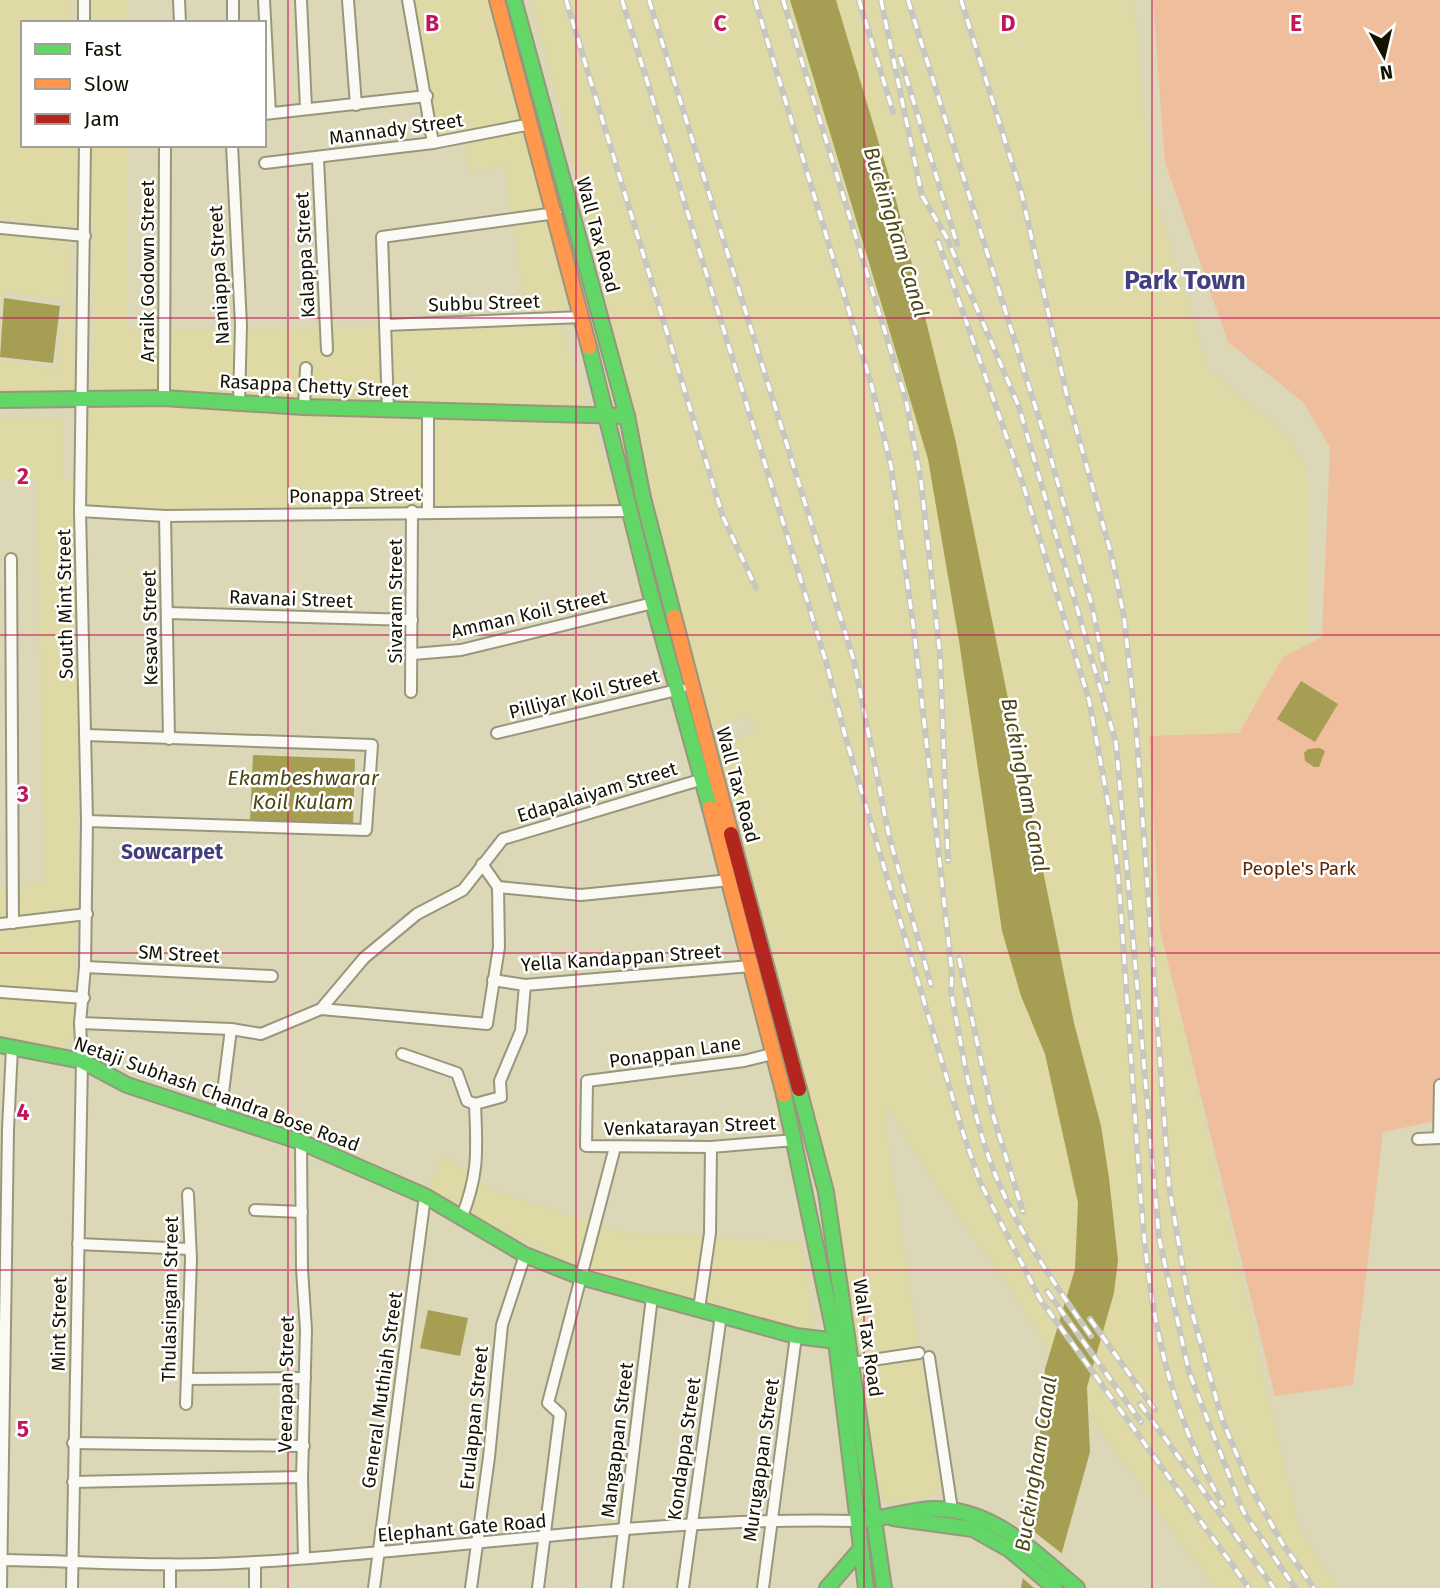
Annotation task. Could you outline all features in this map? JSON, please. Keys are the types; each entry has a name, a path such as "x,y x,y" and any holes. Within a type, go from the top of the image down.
{"main road":[{"name":"Wall Tax Road","path":"498,0 583,317 653,603 685,688 823,1180 843,1342 856,1521 866,1588"},
{"name":"Wall Tax Road","path":"514,0 627,416 703,779 795,1140 843,1342 852,1363 884,1588"},
{"name":"Rasappa Chetty Street","path":"0,400 164,398 304,407 627,416"},
{"name":"Netaji Subhash Chandra Bose Road","path":"6,1046 82,1061 127,1085 301,1142 425,1196 525,1255 581,1277 796,1336 843,1342"},
{"path":"856,1521 893,1518 906,1511 952,1510 983,1517 1023,1541 1072,1583"},
{"path":"893,1518 907,1524 940,1523 977,1529 1055,1588"},
{"path":"1000,1544 1008,1530"},
{"path":"827,1588 860,1550"}],"street":[{"path":"84,0 84,21"},
{"path":"179,0 180,21"},
{"path":"233,0 233,21"},
{"path":"264,0 265,21"},
{"path":"301,0 306,108"},
{"path":"348,0 356,105"},
{"path":"408,0 427,96 433,143"},
{"path":"266,75 267,113 427,96"},
{"name":"Mannady Street","path":"265,163 318,159 433,143 531,124"},
{"name":"South Mint Street","path":"82,1061 80,1023 84,998 87,914 86,735 80,511 85,147"},
{"name":"Arraik Godown Street","path":"164,398 165,147"},
{"name":"Naniappa Street","path":"232,147 241,325 239,403"},
{"name":"Kalappa Street","path":"318,159 327,350"},
{"path":"388,409 382,237 556,213"},
{"path":"0,228 85,236"},
{"name":"Subbu Street","path":"386,325 583,317"},
{"path":"304,407 306,368"},
{"path":"428,410 428,511"},
{"name":"Ponappa Street","path":"80,511 165,516 412,511 630,511"},
{"name":"Sivaram Street","path":"411,692 412,511"},
{"name":"Kesava Street","path":"165,516 169,739"},
{"path":"11,559 13,923"},
{"name":"Amman Koil Street","path":"412,654 461,650 653,603"},
{"name":"Ravanai Street","path":"168,613 412,621"},
{"name":"Pilliyar Koil Street","path":"497,733 685,688"},
{"path":"86,735 372,745 366,830 87,821"},
{"name":"Edapalaiyam Street","path":"321,1009 364,958 417,914 463,890 503,839 703,779"},
{"path":"80,1023 231,1029 261,1034 321,1009 486,1024 499,947 498,887 482,864"},
{"path":"498,887 581,895 730,880"},
{"path":"0,924 87,914"},
{"name":"Yella Kandappan Street","path":"493,980 526,985 751,966"},
{"name":"SM Street","path":"85,967 272,976"},
{"path":"402,1055 457,1073 467,1101 475,1104 500,1097 500,1082 521,1031 526,985"},
{"path":"0,992 84,998"},
{"path":"220,1116 231,1029"},
{"path":"1,1588 6,1046"},
{"name":"Ponappan Lane","path":"587,1147 585,1083 744,1061 772,1054"},
{"name":"Mint Street","path":"72,1588 82,1061"},
{"path":"1418,1139 1440,1138 1440,1085"},
{"path":"461,1219 475,1184 478,1160 475,1104"},
{"name":"Venkatarayan Street","path":"587,1147 711,1147 795,1140"},
{"name":"Veerapan Street","path":"301,1142 305,1378 302,1477 304,1558"},
{"path":"538,1588 560,1414 548,1403 615,1147"},
{"path":"698,1309 710,1233 711,1147"},
{"name":"Thulasingam Street","path":"186,1404 190,1249 188,1194"},
{"name":"General Muthiah Street","path":"374,1588 425,1196"},
{"path":"254,1210 302,1212"},
{"path":"78,1244 190,1249"},
{"name":"Erulappan Street","path":"471,1588 502,1325 525,1255"},
{"name":"Mangappan Street","path":"617,1588 652,1297"},
{"name":"Kondappa Street","path":"683,1588 721,1315"},
{"name":"Murugappan Street","path":"763,1588 796,1336"},
{"path":"852,1363 924,1355 952,1510"},
{"path":"187,1380 305,1378"},
{"path":"73,1443 304,1446"},
{"path":"73,1482 302,1477"},
{"name":"Elephant Gate Road","path":"1,1560 170,1564 255,1562 544,1539 690,1523 770,1519 856,1521"},
{"path":"255,1562 255,1588"},
{"path":"170,1564 170,1588"}],"shaded area":[{"path":"0,0 69,0 70,21 21,21 21,147 77,147 81,228 0,218"},
{"path":"89,0 128,0 128,21 89,21"},
{"path":"407,0 490,0 569,310 526,311 504,167 468,171 462,132 432,137"},
{"path":"533,0 1134,0 1150,181 1208,368 1288,436 1307,469 1307,644 1283,657 1239,734 1149,737 1160,930 1299,1527 1336,1588 1215,1588 1102,1433 997,1270 932,1179 888,1107 885,1124 941,1494 883,1503 824,1150 718,745 755,732 750,716 710,727"},
{"path":"91,147 128,147 128,330 560,326 621,510 147,513 81,510 95,332"},
{"path":"0,233 70,241 74,400 0,396 0,361 58,370 64,299 3,292 0,302"},
{"path":"0,417 63,419 64,478 73,478 79,689 77,906 73,1037 57,1050 0,1038 0,887 44,883 37,479 0,479"},
{"path":"443,1154 497,1192 621,1232 801,1242 816,1332 577,1267 427,1193"}],"green space":[{"name":"People's Park","path":"1153,0 1440,0 1440,1120 1383,1132 1353,1385 1275,1396 1160,930 1149,736 1239,733 1283,657 1322,637 1330,447 1303,402 1228,342 1165,163"}],"water":[{"name":"Buckingham Canal","path":"790,0 836,0 896,200 955,438 1074,1023 1101,1126 1118,1260 1114,1293 1087,1387 1090,1452 1052,1588 1021,1588 1033,1523 1045,1369 1075,1269 1078,1203 1045,1054 1021,996 1002,931 959,641 928,459"},
{"path":"4,298 60,306 53,363 0,357"},
{"path":"1301,681 1338,704 1315,742 1277,719"},
{"path":"1320,748 1325,751 1319,767 1314,767 1305,761 1304,753 1308,749"},
{"name":"Ekambeshwarar Koil Kulam","path":"253,755 355,759 353,825 250,820"},
{"path":"428,1310 468,1318 460,1356 420,1348"}],"pier":[{"path":"1032,1530 1065,1556 1056,1588 1034,1588 1020,1576 1027,1536"}],"railway":[{"path":"566,0 723,517 756,588"},
{"path":"622,0 827,665 846,739 964,1136 981,1184 1040,1299 1249,1588"},
{"path":"649,0 854,661 889,836 931,985"},
{"path":"755,0 872,387 891,466 914,631 952,973 951,992 974,1107 995,1174 1015,1217 1051,1278 1091,1336"},
{"path":"783,0 906,400 921,481 940,655 948,861"},
{"path":"859,0 893,112"},
{"path":"881,0 922,196 946,236 1019,407 1116,743 1159,1238 1189,1372 1243,1511 1295,1588"},
{"path":"908,0 1047,444 1092,606 1107,682"},
{"path":"961,0 1022,195 1066,392 1112,557 1124,617 1136,727 1169,1186 1188,1298 1222,1419 1249,1484 1282,1543 1314,1588"},
{"path":"900,57 957,244"},
{"path":"938,241 1022,481 1089,700 1113,829 1143,1229 1156,1323 1181,1414 1199,1459 1223,1505"},
{"path":"959,958 992,1112 1023,1212"},
{"path":"1047,1291 1141,1422"},
{"path":"1090,1319 1155,1410"},
{"path":"1140,1404 1274,1588"}],"traffic: fast":[{"path":"514,0 627,416 643,498 674,617"},
{"path":"589,347 650,592 710,808"},
{"path":"0,400 164,398 304,407 627,416"},
{"path":"0,1045 82,1061 127,1085 301,1142 425,1196 525,1255 581,1277 796,1336 845,1342"},
{"path":"799,1089 826,1192 884,1588"},
{"path":"784,1095 836,1342 866,1588"},
{"path":"864,1520 933,1509 975,1516 1011,1535 1077,1588"},
{"path":"893,1518 973,1529 1010,1550 1055,1588"},
{"path":"827,1588 860,1550"}],"traffic: slow":[{"path":"497,0 589,347"},
{"path":"674,617 731,834"},
{"path":"710,808 784,1095"}],"traffic: jam":[{"path":"731,834 799,1089"}],"district":[{"name":"Park Town","path":"1185,280"},
{"name":"Sowcarpet","path":"172,852"}]}
